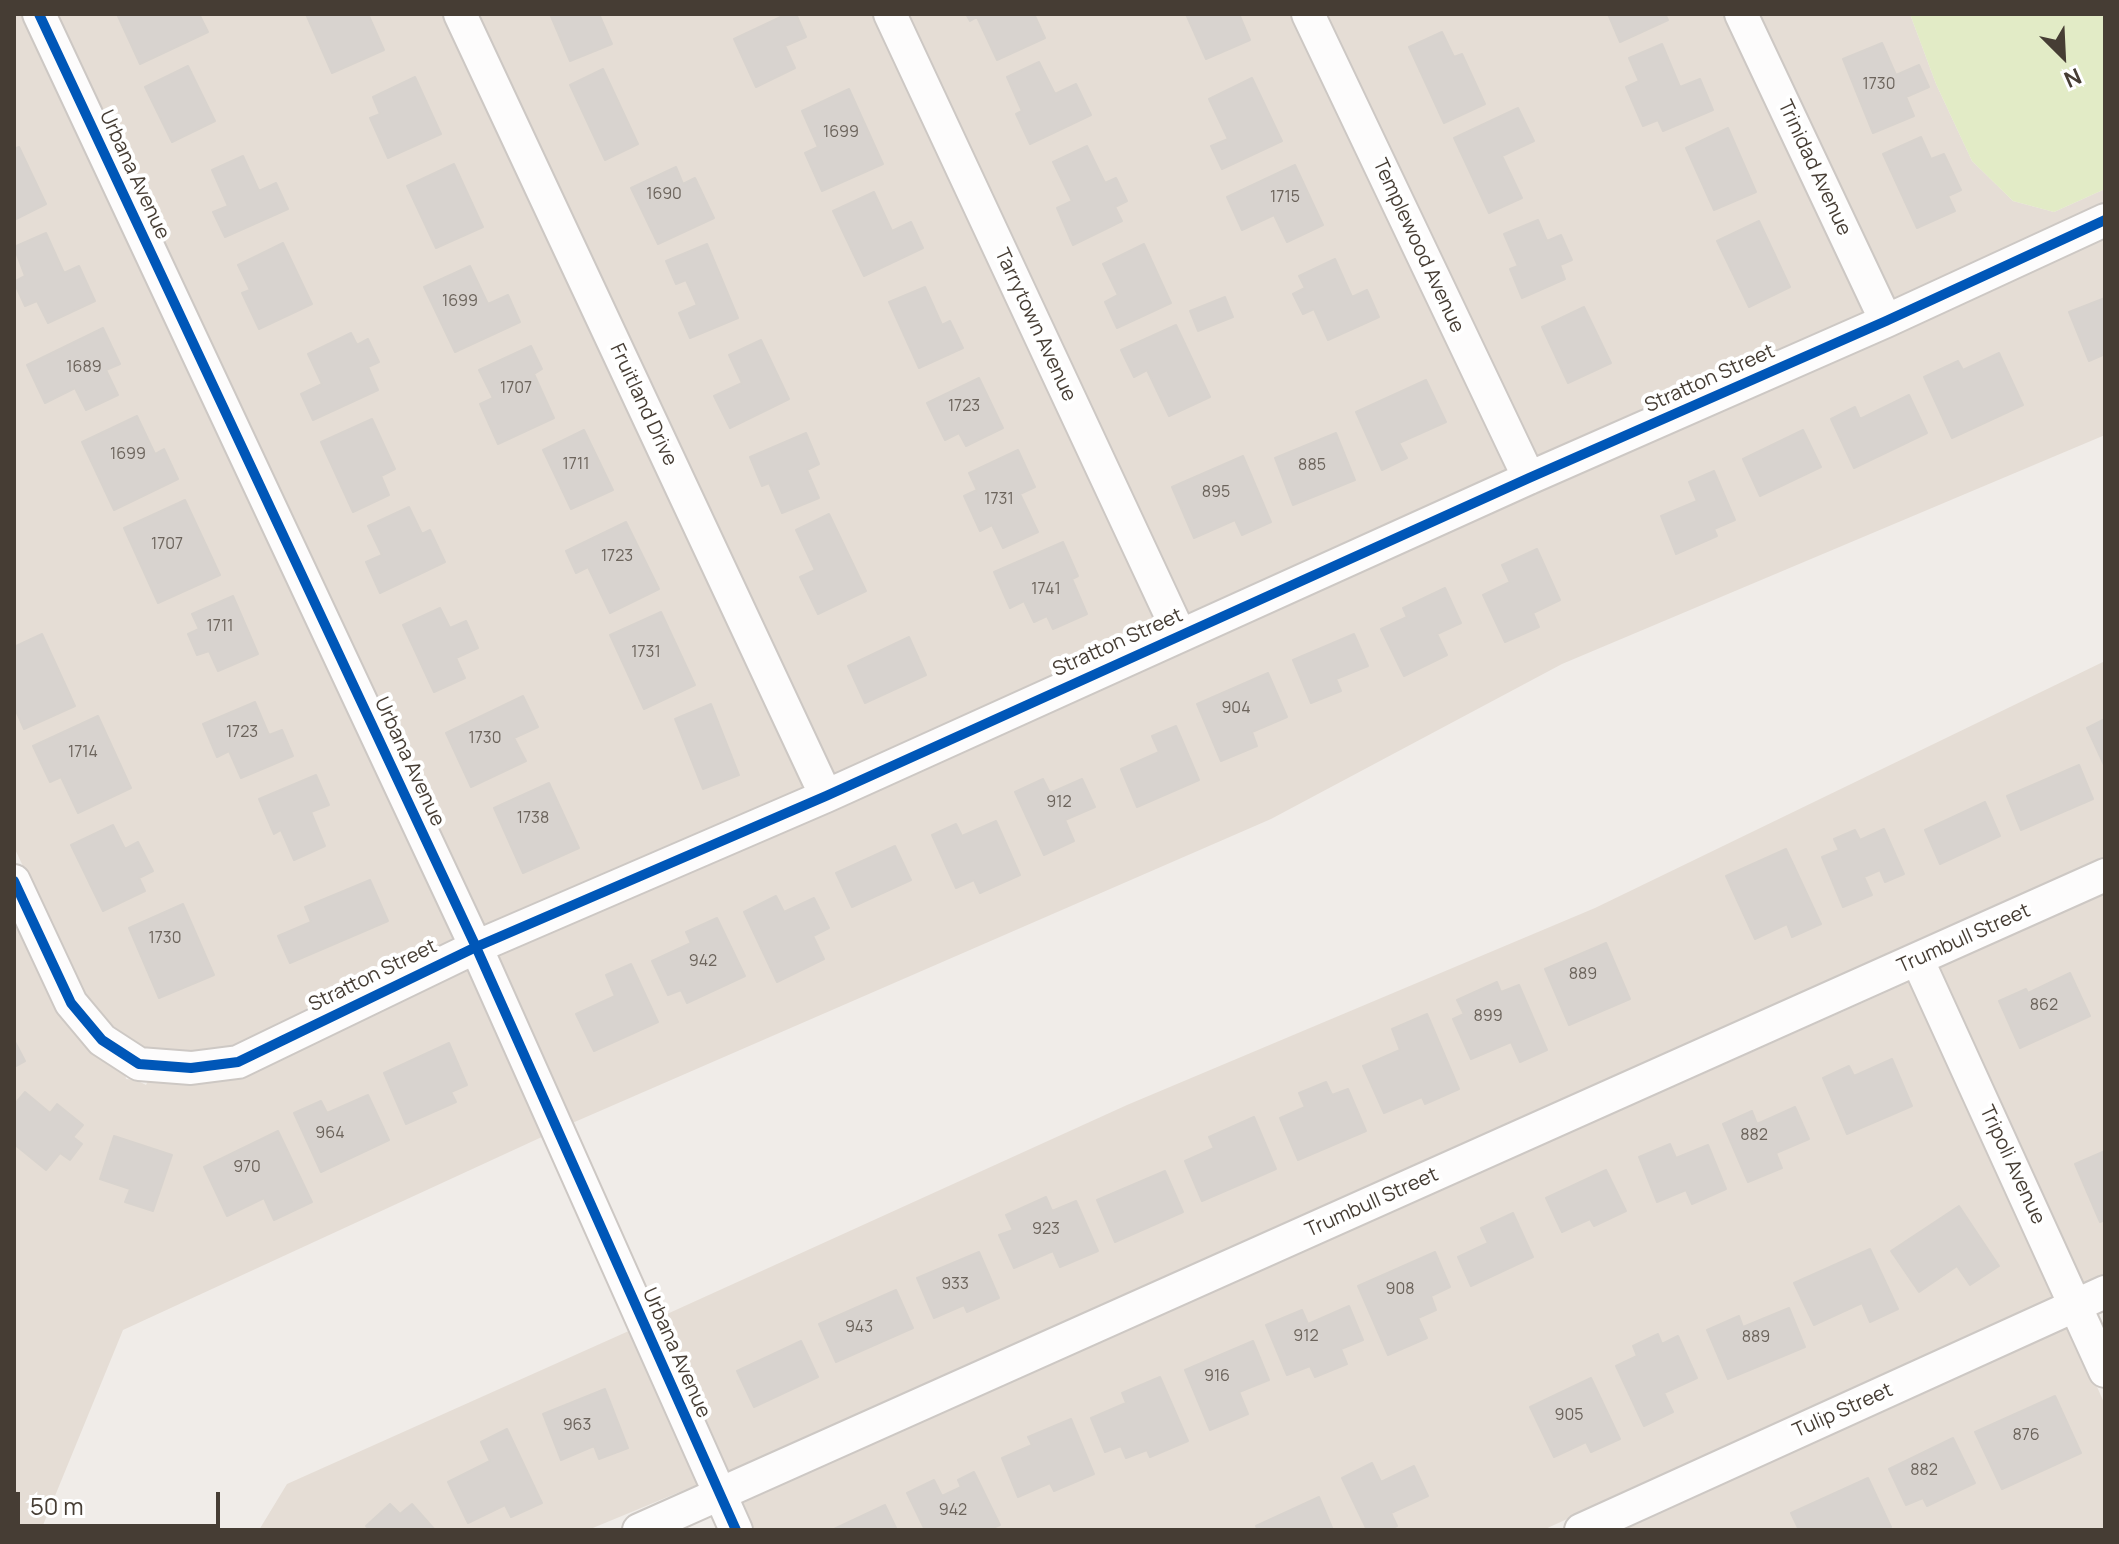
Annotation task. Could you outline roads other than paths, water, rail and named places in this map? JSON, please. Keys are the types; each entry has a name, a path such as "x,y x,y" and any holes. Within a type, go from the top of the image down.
{"street":[{"name":"Urbana Avenue","path":"39,14 476,947 736,1530"},
{"name":"Fruitland Drive","path":"460,14 826,796"},
{"name":"Tarrytown Avenue","path":"890,14 1180,635"},
{"name":"Templewood Avenue","path":"1308,14 1529,478"},
{"name":"Trinidad Avenue","path":"1741,14 1886,321"},
{"name":"Stratton Street","path":"14,881 71,1003 102,1040 139,1064 191,1068 238,1062 476,947 826,796 2105,220"},
{"name":"Trumbull Street","path":"639,1530 2105,875"},
{"name":"Tripoli Avenue","path":"1918,961 2105,1371"},
{"name":"Tulip Street","path":"1581,1530 2105,1292"}]}
